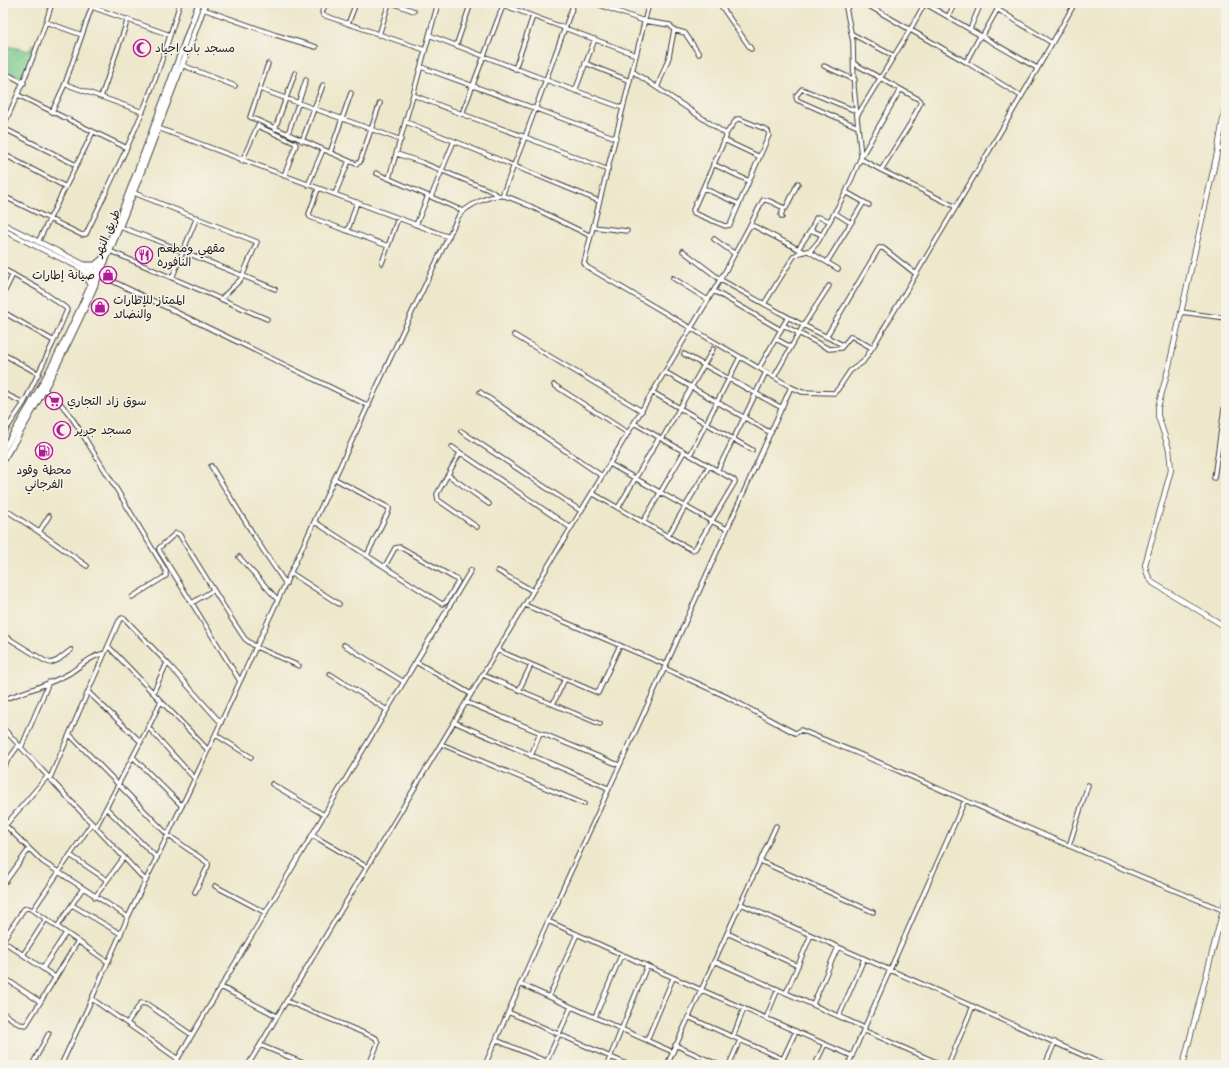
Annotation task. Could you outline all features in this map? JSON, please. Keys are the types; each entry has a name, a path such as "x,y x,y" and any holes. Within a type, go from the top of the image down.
{"main road":[{"name":"طريق النهر","path":"3,460 59,364 98,274 199,3"},
{"name":"طريق النهر","path":"3,450 24,417 55,361 90,287 110,251 134,193 205,3"},
{"path":"90,287 88,277 83,267 95,265 103,258"}],"street":[{"path":"52,3 24,83 3,127 76,165"},
{"path":"3,196 49,220 82,235 86,234 127,148 142,112 180,3"},
{"path":"318,3 325,4 322,15 425,50"},
{"path":"348,24 356,3"},
{"path":"379,35 389,3"},
{"path":"392,3 414,11"},
{"path":"389,178 401,140 438,3"},
{"path":"456,46 471,3"},
{"path":"498,3 636,55"},
{"path":"501,196 525,137 574,3"},
{"path":"594,3 644,21 670,25 674,30 685,33 699,54"},
{"path":"647,3 630,81 584,261 588,267 791,387 802,392 834,393 838,390 850,371 862,363 872,348 1075,3"},
{"path":"720,3 751,49"},
{"path":"845,3 852,34 855,64 854,80 856,111 861,158"},
{"path":"847,8 854,3"},
{"path":"864,3 966,62 1021,96"},
{"path":"948,16 955,3"},
{"path":"970,29 981,3"},
{"path":"966,62 1001,3"},
{"path":"462,114 504,4"},
{"path":"857,117 926,4 1037,68"},
{"path":"52,112 65,84 92,5 170,35"},
{"path":"203,9 276,35 316,47"},
{"path":"997,9 1052,43"},
{"path":"515,68 533,16"},
{"path":"101,96 128,19"},
{"path":"46,22 82,35"},
{"path":"657,88 669,57 674,30"},
{"path":"852,34 894,56"},
{"path":"429,35 484,57 623,108"},
{"path":"575,90 595,39"},
{"path":"585,63 630,81"},
{"path":"182,64 235,86"},
{"path":"268,64 250,118 356,164 360,162 380,103"},
{"path":"855,64 920,100 921,103 881,170"},
{"path":"421,66 616,138"},
{"path":"824,66 854,80"},
{"path":"632,71 726,134"},
{"path":"3,72 24,83"},
{"path":"275,129 295,73"},
{"path":"288,134 306,80"},
{"path":"65,84 142,112"},
{"path":"302,141 323,85"},
{"path":"260,89 401,140"},
{"path":"856,111 802,89 796,96 797,100 858,127"},
{"path":"764,304 794,256 814,248 846,192 861,158 900,90"},
{"path":"330,153 351,93"},
{"path":"18,95 127,148"},
{"path":"413,95 608,170"},
{"path":"1226,104 1218,149 1157,412 1169,449 1171,473 1146,561 1146,569 1150,580 1153,583 1226,627"},
{"path":"740,118 768,131 770,135 730,225 728,226 694,213 694,208 726,134 737,119 740,118"},
{"path":"242,161 260,122"},
{"path":"406,122 599,201"},
{"path":"258,126 295,143 296,146 284,176"},
{"path":"158,128 242,161 449,237"},
{"path":"38,242 94,132"},
{"path":"724,140 760,157"},
{"path":"416,224 442,171 454,141"},
{"path":"1218,149 1226,150"},
{"path":"308,185 323,150"},
{"path":"3,154 66,187"},
{"path":"397,154 501,196"},
{"path":"861,158 881,170 956,207"},
{"path":"334,194 349,161"},
{"path":"713,164 749,181"},
{"path":"376,173 463,211"},
{"path":"782,217 781,215 784,208 786,208 798,183"},
{"path":"703,188 739,204"},
{"path":"318,189 309,216 388,246"},
{"path":"846,192 869,205"},
{"path":"134,193 257,242 241,280 221,299"},
{"path":"61,1065 128,917 216,735 458,217 463,211 478,202 501,196 509,197 591,236"},
{"path":"248,1065 642,411 652,392 721,280 763,200 784,208"},
{"path":"348,230 357,202"},
{"path":"827,262 864,202"},
{"path":"835,213 851,223"},
{"path":"172,278 197,217"},
{"path":"798,249 811,230 816,218 818,217 830,220"},
{"path":"382,263 398,218"},
{"path":"3,224 83,267"},
{"path":"593,226 627,231"},
{"path":"749,227 754,226 804,252"},
{"path":"120,227 275,288"},
{"path":"3,230 98,274 369,406"},
{"path":"811,230 822,235"},
{"path":"714,239 735,254"},
{"path":"826,337 879,248 883,248 916,274"},
{"path":"683,250 721,280 803,326 843,345"},
{"path":"110,251 267,319"},
{"path":"808,251 838,269"},
{"path":"3,269 42,291 67,308 39,374 24,403 3,434"},
{"path":"3,295 13,274"},
{"path":"673,278 708,300"},
{"path":"774,377 803,326 829,286"},
{"path":"714,291 781,330"},
{"path":"3,312 54,341"},
{"path":"1181,312 1226,318"},
{"path":"759,368 788,317"},
{"path":"783,325 829,349 840,349 851,336 872,348"},
{"path":"514,335 642,411"},
{"path":"776,339 791,347"},
{"path":"618,508 713,349"},
{"path":"3,354 39,374"},
{"path":"684,354 782,408"},
{"path":"690,455 740,357"},
{"path":"665,372 771,433"},
{"path":"717,470 734,439 766,372"},
{"path":"554,385 628,433"},
{"path":"485,1065 608,788 728,529 791,387"},
{"path":"45,390 54,396 74,422 166,571 166,576 132,597"},
{"path":"480,392 602,476"},
{"path":"652,392 752,450"},
{"path":"3,393 24,403"},
{"path":"1214,478 1226,396"},
{"path":"592,494 694,550 735,482 717,470 634,423"},
{"path":"1221,430 1226,431"},
{"path":"461,431 581,511"},
{"path":"452,447 571,528"},
{"path":"643,522 684,452"},
{"path":"460,453 437,494 438,500 477,527"},
{"path":"610,464 728,529"},
{"path":"211,466 286,584"},
{"path":"668,536 709,466"},
{"path":"448,475 489,504"},
{"path":"335,479 389,508 390,510 367,555"},
{"path":"3,508 40,532 87,566"},
{"path":"40,532 49,516"},
{"path":"315,522 442,604 446,602 458,582 456,579 398,546 395,548 385,566"},
{"path":"240,681 159,549 176,533 179,534 245,639 256,647 299,666"},
{"path":"239,557 278,600"},
{"path":"174,1065 471,570"},
{"path":"498,571 533,591"},
{"path":"291,573 339,604"},
{"path":"192,603 213,590"},
{"path":"525,605 620,645 665,666 795,733 801,730 1155,883 1223,910"},
{"path":"128,917 43,862 4,826 49,777 70,735 119,620 122,618 221,723"},
{"path":"3,636 51,663 58,660 71,650"},
{"path":"344,645 404,682"},
{"path":"497,650 599,693 620,645"},
{"path":"108,646 208,750"},
{"path":"3,700 70,673 91,658 105,653"},
{"path":"416,662 471,694"},
{"path":"153,693 166,663"},
{"path":"520,690 531,665"},
{"path":"330,674 387,710"},
{"path":"483,675 600,724"},
{"path":"553,704 565,679"},
{"path":"3,767 20,747 49,682"},
{"path":"88,692 140,742"},
{"path":"96,827 161,701"},
{"path":"466,702 619,765"},
{"path":"454,722 608,788"},
{"path":"148,727 195,779"},
{"path":"3,728 146,881"},
{"path":"531,756 540,733"},
{"path":"70,735 168,835 208,864 195,892"},
{"path":"216,735 251,757"},
{"path":"441,744 584,804"},
{"path":"133,757 182,806"},
{"path":"272,784 324,815"},
{"path":"1069,846 1088,785"},
{"path":"848,1065 965,800"},
{"path":"106,808 157,858"},
{"path":"33,910 92,823"},
{"path":"666,1065 702,990 776,826"},
{"path":"312,835 367,867"},
{"path":"3,885 5,879 29,849"},
{"path":"70,855 107,880"},
{"path":"95,896 124,857"},
{"path":"760,861 873,912"},
{"path":"215,886 266,913"},
{"path":"57,927 83,888"},
{"path":"1183,1065 1226,899"},
{"path":"741,904 1055,1042 1097,1064 1105,1065"},
{"path":"72,905 121,934"},
{"path":"55,977 3,941 24,909 28,908 33,910 108,962"},
{"path":"23,955 46,919"},
{"path":"548,921 673,978 852,1056"},
{"path":"43,968 66,933"},
{"path":"727,933 798,966"},
{"path":"549,997 576,934"},
{"path":"786,993 811,935"},
{"path":"3,1013 19,1024 26,1025 78,941"},
{"path":"813,1004 838,947"},
{"path":"595,1017 620,958 626,956"},
{"path":"839,1016 864,959"},
{"path":"714,961 813,1004 944,1065"},
{"path":"607,1065 647,966"},
{"path":"3,977 39,1002 41,1001"},
{"path":"647,1040 673,978"},
{"path":"520,984 673,1052"},
{"path":"221,987 277,1016"},
{"path":"766,1018 778,989"},
{"path":"92,999 178,1059"},
{"path":"286,1001 376,1038 378,1043 369,1065"},
{"path":"126,1023 141,1003 144,1003 192,1035"},
{"path":"948,1065 973,1006"},
{"path":"546,1063 570,1007"},
{"path":"733,1037 744,1008"},
{"path":"508,1012 629,1065"},
{"path":"688,1018 783,1059"},
{"path":"780,1065 796,1031"},
{"path":"32,1065 49,1033"},
{"path":"496,1040 546,1063 555,1065"},
{"path":"729,1065 740,1040"},
{"path":"1045,1065 1055,1042"},
{"path":"815,1065 825,1044"},
{"path":"260,1045 308,1065"},
{"path":"675,1046 719,1065"}],"green space":[{"path":"33,44 38,45 24,79 3,68 3,53 7,46 29,51"}],"place":[{"name":"مسجد باب اجياد","path":"142,48"},
{"name":"مقهي ومطعم النافوره","path":"144,255"},
{"name":"صيانة إطارات","path":"108,275"},
{"name":"الممتاز للإطارات والنضائد","path":"100,307"},
{"name":"سوق زاد التجاري","path":"54,401"},
{"name":"مسجد جرير","path":"62,430"},
{"name":"محطة وقود الفرجاني","path":"44,451"}]}
